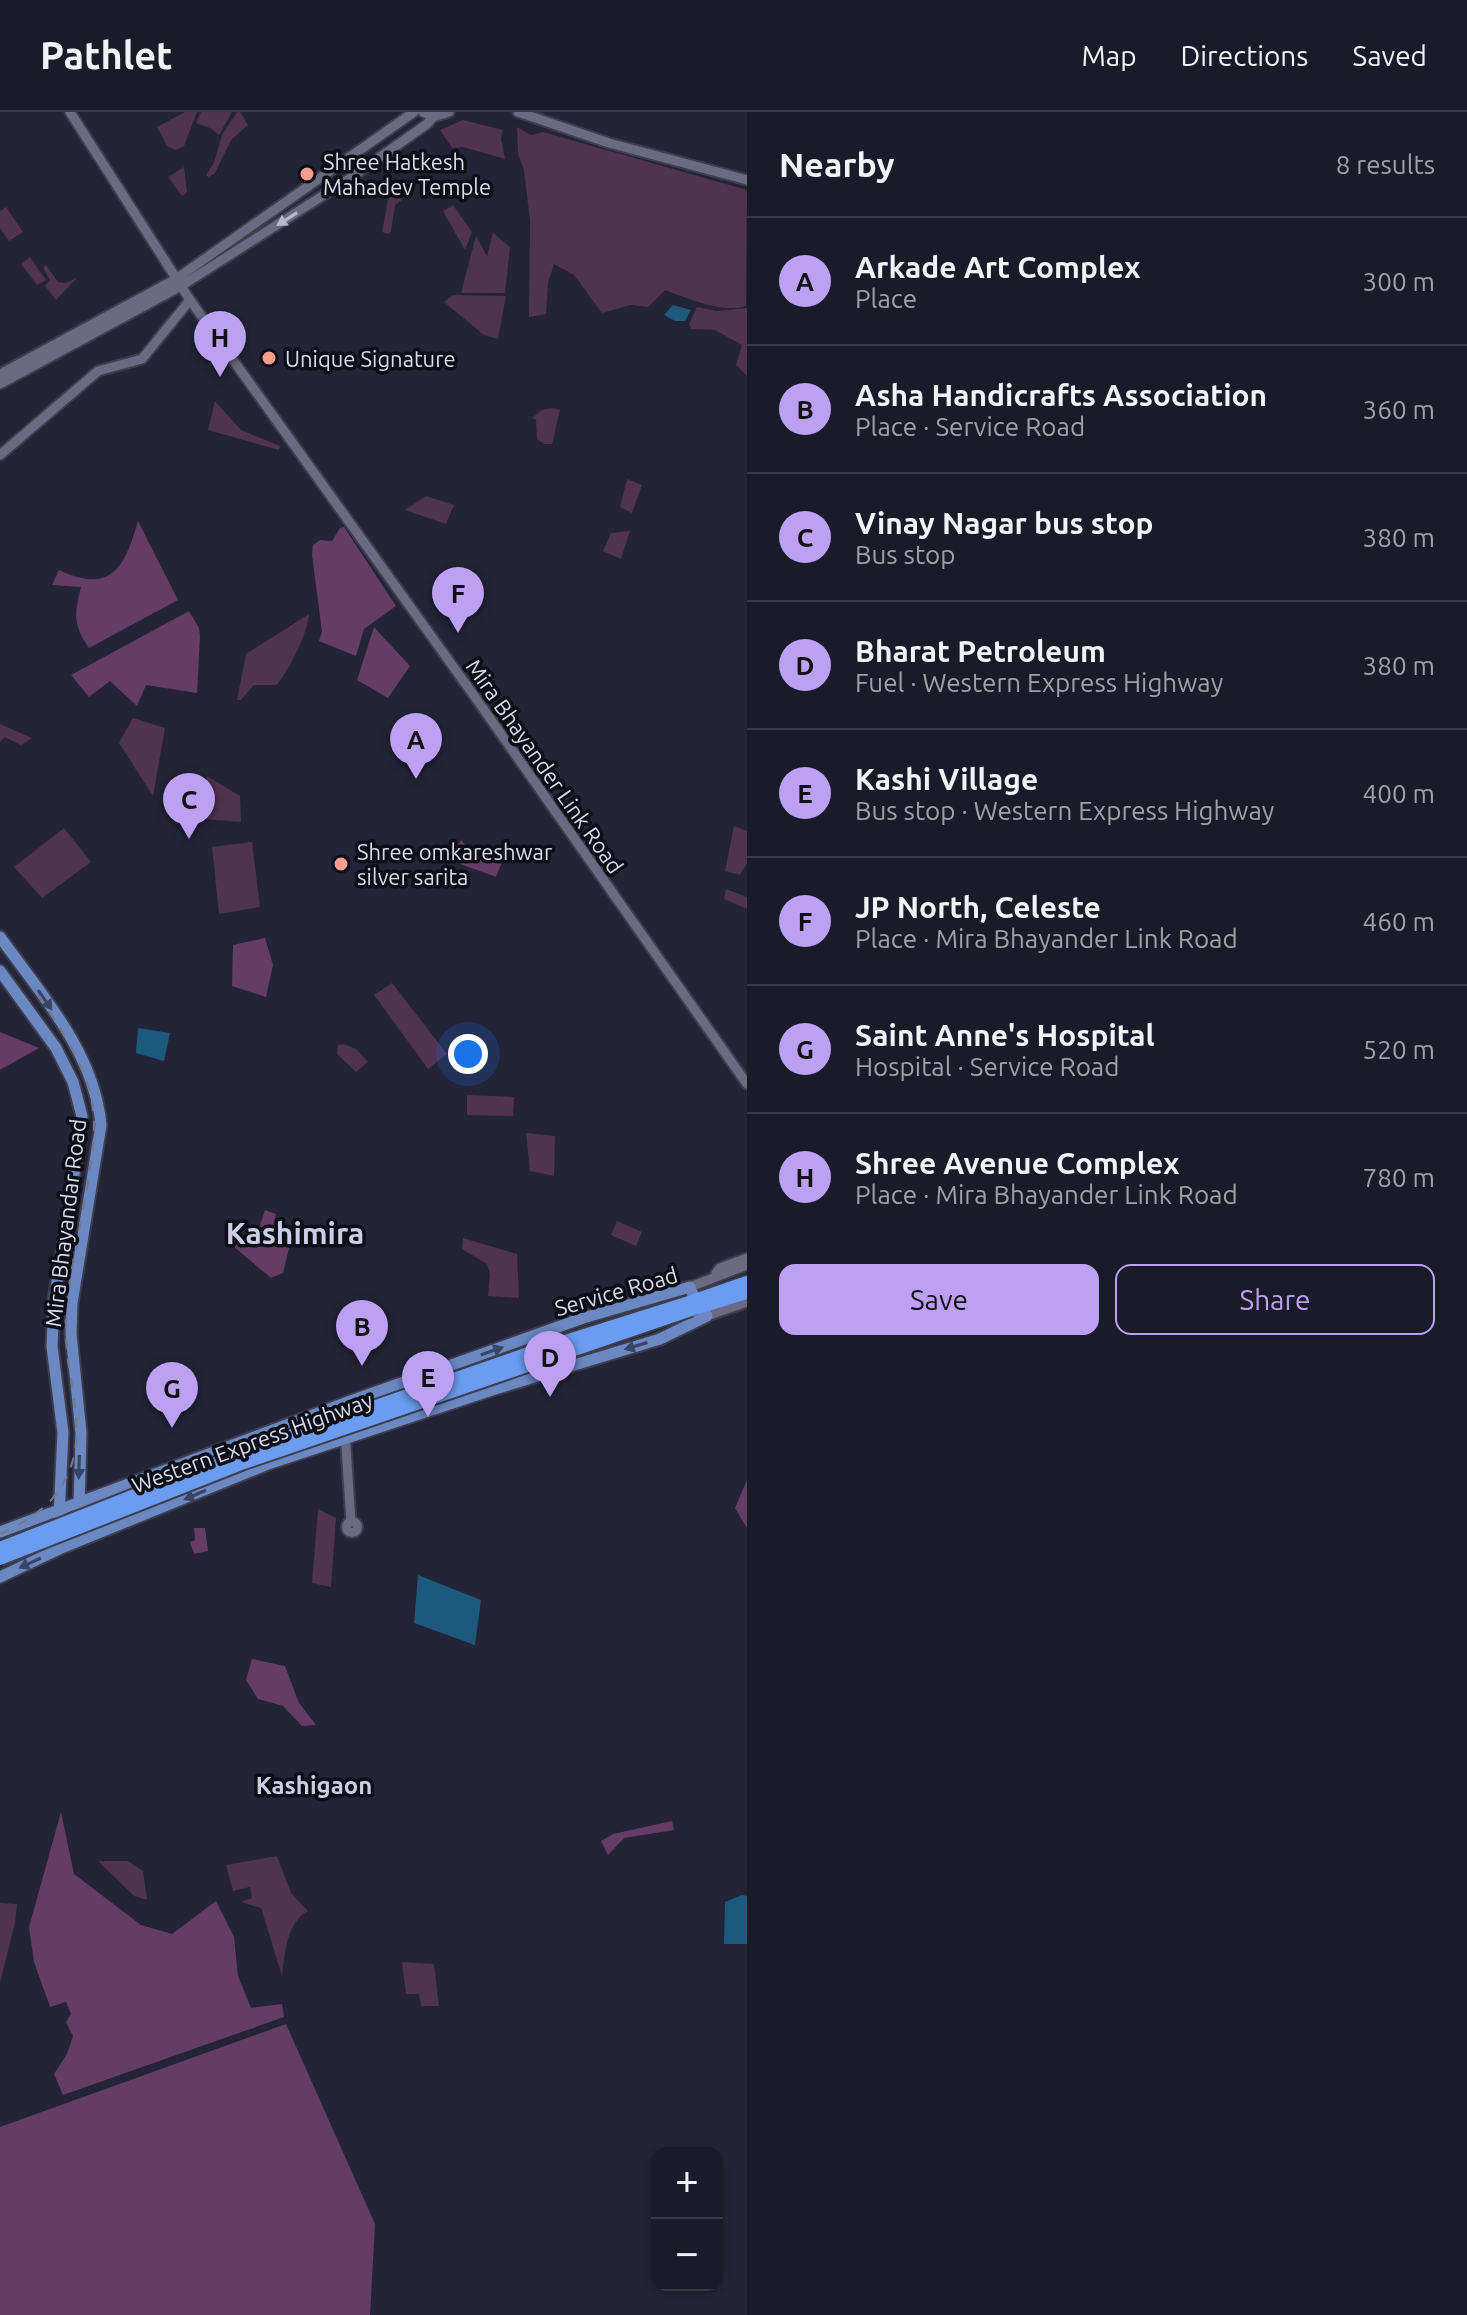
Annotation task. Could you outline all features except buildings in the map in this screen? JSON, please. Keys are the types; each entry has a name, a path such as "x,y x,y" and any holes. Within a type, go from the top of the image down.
{"highway":[{"name":"Western Express Highway","path":"0,1559 244,1463 697,1307 747,1282"},
{"name":"Western Express Highway","path":"0,1548 241,1453 522,1355 747,1293"}],"main road":[{"name":"Mira Bhayandar Road","path":"0,937 72,1038 91,1075 101,1125 72,1303 73,1364 81,1433 79,1541"},
{"name":"Mira Bhayandar Road","path":"0,971 56,1048 73,1082 82,1125 54,1300 52,1346 63,1433 59,1549"},
{"path":"56,1048 72,1038"},
{"name":"Service Road","path":"0,1532 339,1405 583,1318 690,1287 697,1307"},
{"path":"0,1577 59,1549 268,1464 660,1339 697,1307"},
{"path":"54,1365 73,1364"},
{"path":"62,1415 80,1413"},
{"path":"63,1433 81,1433"},
{"path":"42,1516 60,1495"}],"street":[{"name":"Mira Bhayander Link Road","path":"70,112 190,300 475,697 747,1084"},
{"path":"179,283 414,112"},
{"path":"423,112 433,117"},
{"path":"0,384 179,283 349,179 433,117 449,112"},
{"path":"519,112 609,143 747,180"},
{"path":"0,455 98,371 142,359 190,300"},
{"path":"0,374 112,319"},
{"path":"715,1276 720,1268 747,1258"},
{"path":"690,1287 747,1265"},
{"path":"697,1307 747,1302"},
{"path":"339,1405 346,1438 351,1522"}],"shaded area":[{"path":"185,112 197,112 184,146 176,150 167,146 157,127"},
{"path":"201,112 232,112 219,135 196,123"},
{"path":"237,112 248,125 231,140 215,173 209,177 206,175 214,163 222,135"},
{"path":"463,120 503,130 501,139 505,159 463,147 452,148 440,130"},
{"path":"517,127 531,135 543,132 747,190 746,306 716,307 665,290 648,307 631,305 602,313 574,275 554,264 548,283 546,314 529,317 530,221 524,170 518,154"},
{"path":"184,167 187,192 182,196 168,177"},
{"path":"397,186 402,200 395,205 389,234 382,232 390,189"},
{"path":"453,205 472,232 465,250 443,211"},
{"path":"6,207 23,232 9,241 0,228 0,211"},
{"path":"493,233 510,247 505,293 461,293 476,236 487,256"},
{"path":"30,257 46,280 37,285 21,264"},
{"path":"46,265 58,282 65,283 77,278 56,300 45,286 50,280 43,268"},
{"path":"453,295 506,296 498,339 484,335 444,302"},
{"path":"697,307 717,311 747,308 747,376 736,365 742,345 715,330 691,329 689,324"},
{"path":"215,401 241,430 280,446 279,450 208,430"},
{"path":"542,410 560,410 552,444 544,444 537,439 536,420 532,418"},
{"path":"627,479 642,485 632,513 620,507"},
{"path":"426,496 454,505 446,524 405,510"},
{"path":"138,521 178,600 89,648 76,619 81,587 52,585 59,570 91,579 103,578 113,572 127,552"},
{"path":"344,527 396,606 364,629 356,656 319,641 322,632 313,545 320,540 332,541"},
{"path":"630,531 621,559 603,551 611,533"},
{"path":"189,611 200,636 197,693 146,685 137,706 110,681 89,697 71,675"},
{"path":"309,614 297,651 277,685 254,685 241,700 237,700 246,654"},
{"path":"374,627 410,666 388,698 357,680"},
{"path":"133,718 165,728 153,796 119,743"},
{"path":"0,724 32,738 21,745 5,737 0,742"},
{"path":"207,776 240,796 241,822 205,819"},
{"path":"734,826 747,831 747,863 740,875 725,871"},
{"path":"64,828 91,862 42,898 14,867"},
{"path":"461,840 472,852 502,850 503,860 496,877 455,862 451,855"},
{"path":"252,842 260,907 219,914 212,847"},
{"path":"726,889 747,897 747,909 724,899"},
{"path":"265,938 273,965 266,997 232,986 233,945"},
{"path":"392,983 447,1054 428,1069 374,995"},
{"path":"0,1032 39,1048 0,1070"},
{"path":"338,1045 356,1049 368,1062 356,1072 337,1054"},
{"path":"467,1095 514,1097 513,1116 467,1115"},
{"path":"526,1133 555,1136 554,1176 530,1171"},
{"path":"265,1210 276,1214 272,1233 278,1239 287,1240 289,1248 283,1273 271,1278 233,1246 256,1238"},
{"path":"617,1221 642,1232 636,1246 611,1235"},
{"path":"463,1238 517,1254 519,1298 488,1296 490,1274 487,1264 462,1249"},
{"path":"747,1480 747,1528 735,1508"},
{"path":"318,1509 336,1518 331,1587 312,1583"},
{"path":"194,1528 205,1528 208,1551 194,1554 190,1542 195,1540"},
{"path":"252,1659 285,1666 299,1703 316,1725 302,1726 283,1706 258,1699 246,1680"},
{"path":"61,1812 74,1874 141,1925 172,1934 216,1901 234,1937 238,1976 251,2008 282,2004 284,2017 63,2095 54,2074 67,2054 73,2036 66,2022 71,2014 66,2002 50,2007 34,1962 29,1927"},
{"path":"672,1821 674,1830 624,1838 608,1855 601,1841 613,1834"},
{"path":"277,1856 291,1893 308,1911 291,1931 282,1976 261,1908 241,1902 252,1898 250,1887 233,1891 226,1865"},
{"path":"98,1861 128,1861 143,1871 147,1900 134,1896"},
{"path":"0,1903 17,1904 0,1983"},
{"path":"402,1962 434,1964 439,2006 421,2006 419,1994 406,1994"},
{"path":"286,2024 375,2224 370,2315 0,2315 0,2127"}],"water":[{"path":"673,305 691,310 685,321 675,321 664,315"},
{"path":"138,1028 170,1033 164,1061 136,1053"},
{"path":"418,1575 481,1600 475,1645 414,1623"},
{"path":"747,1896 747,1944 724,1944 725,1902"}],"railway":[{"path":"0,1534 30,1518 55,1495 67,1476 76,1440 66,1332 71,1275 92,1155 93,1109 78,1062 35,990"}],"place":[{"name":"Shree Hatkesh Mahadev Temple","path":"307,174"},
{"name":"Unique Signature","path":"269,358"},
{"name":"Shree Avenue Complex","path":"220,377"},
{"name":"JP North, Celeste","path":"458,633"},
{"name":"Arkade Art Complex","path":"416,779"},
{"name":"Vinay Nagar bus stop","path":"189,839"},
{"name":"Shree omkareshwar silver sarita","path":"341,864"},
{"name":"Asha Handicrafts Association","path":"362,1366"},
{"name":"Bharat Petroleum","path":"550,1397"},
{"name":"Kashi Village","path":"428,1417"},
{"name":"Saint Anne's Hospital","path":"172,1428"}],"district":[{"name":"Kashimira","path":"295,1233"},
{"name":"Kashigaon","path":"314,1785"}]}
